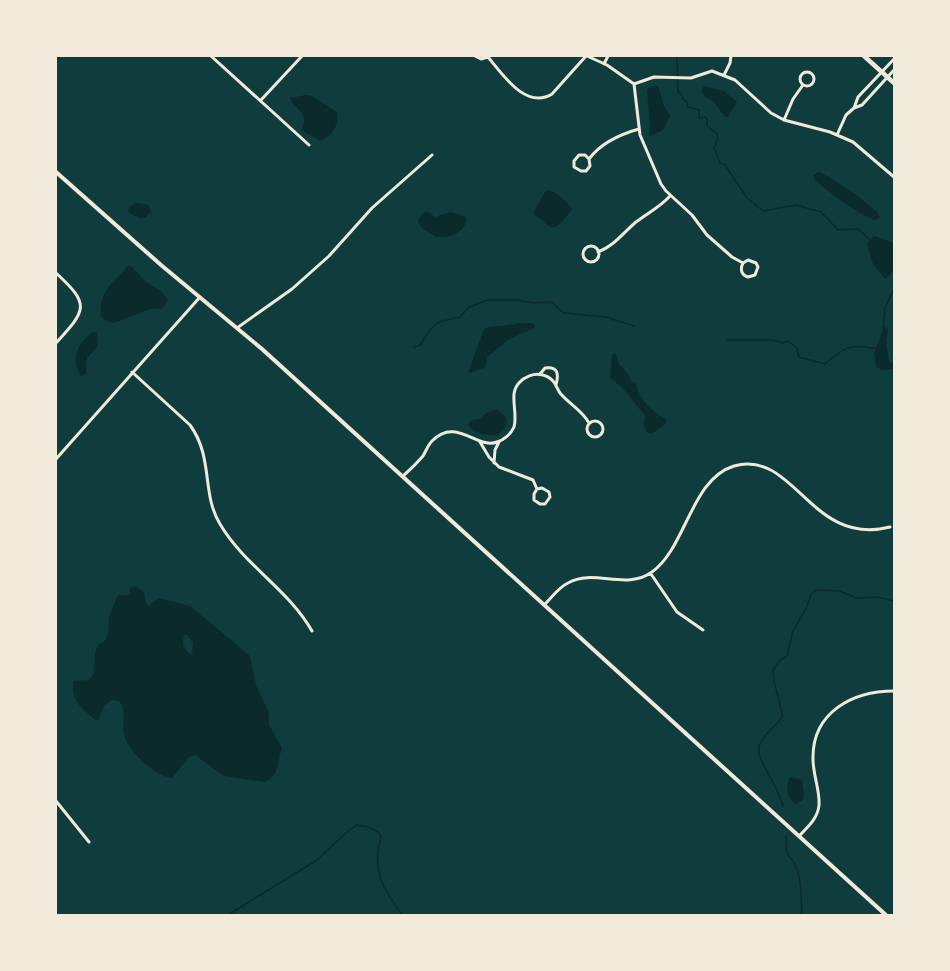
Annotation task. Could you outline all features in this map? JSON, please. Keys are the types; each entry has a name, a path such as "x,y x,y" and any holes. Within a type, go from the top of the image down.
{"main road":[{"path":"864,56 894,83"}],"street":[{"path":"211,56 309,145"},
{"path":"261,100 302,56"},
{"path":"475,56 480,59 489,56 504,76 524,94 535,99 546,98 552,94 586,56 604,64 634,84 640,135 661,184 692,215 706,235 732,257 743,263"},
{"path":"604,64 608,56"},
{"path":"724,75 731,56"},
{"path":"854,108 858,97 894,60"},
{"path":"837,135 846,115 862,105 894,70"},
{"path":"634,84 645,79 691,78 712,71 724,75 735,80 771,113 784,120 837,135 853,142 894,177"},
{"path":"810,73 813,83 809,86 803,85 800,81 801,75 810,73"},
{"path":"784,120 803,85"},
{"path":"589,159 585,155 579,155 574,161 574,167 586,171 590,164 589,159 594,153 611,140 639,129"},
{"path":"237,328 292,289 329,256 372,208 432,155"},
{"path":"56,172 237,328 403,476 887,915"},
{"path":"598,252 613,244 636,222 659,208 670,195"},
{"path":"590,246 598,252 597,259 593,262 585,261 583,251 590,246"},
{"path":"748,260 753,261 758,267 757,273 753,276 745,276 741,272 743,263 748,260"},
{"path":"56,273 75,291 80,302 80,312 56,343"},
{"path":"56,459 200,297"},
{"path":"540,374 545,368 555,369 558,377 556,386"},
{"path":"132,372 198,435 206,458 212,508 221,527 239,549 303,614 312,632"},
{"path":"494,463 495,450 499,442 513,429 515,389 525,377 540,374 552,380 589,423"},
{"path":"594,420 601,423 603,428 599,436 589,435 586,430 589,423 594,420"},
{"path":"403,476 438,437 453,432 462,432 479,441 494,444 499,442"},
{"path":"479,441 494,463 533,480 537,489"},
{"path":"545,604 562,586 579,578 620,581 638,579 651,574 667,556 709,485 720,473 733,467 754,465 771,469 821,513 842,524 859,530 890,527"},
{"path":"545,488 549,492 549,500 545,504 534,500 537,489 545,488"},
{"path":"651,574 677,612 703,630"},
{"path":"799,836 812,822 819,806 813,760 814,746 823,724 829,715 848,700 870,693 894,691"},
{"path":"56,801 89,842"}],"water":[{"path":"651,86 658,86 664,106 670,116 663,130 651,136 649,134 647,90"},
{"path":"704,86 724,91 737,102 728,117 725,117 713,101 705,97 701,90"},
{"path":"312,96 337,112 334,130 321,141 301,130 304,124 303,116 290,98"},
{"path":"818,172 854,193 880,217 875,220 851,208 815,180 813,176"},
{"path":"548,190 562,198 572,210 556,227 549,226 533,213"},
{"path":"136,203 148,205 151,211 145,218 139,218 128,212 129,207"},
{"path":"424,212 435,217 451,212 466,217 466,222 457,233 446,237 436,237 422,228 418,222"},
{"path":"874,236 894,243 894,268 885,279 873,264 867,244"},
{"path":"128,266 131,266 146,282 161,291 168,300 162,309 150,309 114,323 109,322 101,317 104,295"},
{"path":"519,323 535,325 534,328 508,340 487,357 484,368 468,373 484,329"},
{"path":"885,326 888,330 886,341 889,362 894,363 894,369 881,370 876,366 874,353"},
{"path":"93,332 97,332 98,346 87,358 86,374 81,376 76,364 77,352"},
{"path":"615,353 619,364 631,381 636,383 643,400 667,420 653,433 647,432 644,425 645,415 625,391 610,378 612,355"},
{"path":"497,409 506,418 507,424 498,435 482,434 468,425 471,420 480,419 486,413"},
{"path":"135,586 144,592 148,606 159,598 190,606 250,656 256,685 269,713 269,725 282,748 276,772 270,779 265,782 224,776 195,755 189,757 172,778 165,776 150,768 130,748 124,734 124,712 119,701 112,700 104,706 98,720 95,720 75,699 74,681 89,680 94,673 95,652 99,644 105,641 109,617 118,595 130,595 130,588","holes":["184,635 187,635 193,643 192,655 183,644"]},
{"path":"790,777 802,780 804,795 802,801 795,804 788,791"}],"waterway":[{"path":"677,56 678,91 687,102 688,107 699,110 699,118 705,117 707,126 717,134 718,139 714,147 720,163 725,165 747,198 763,211 796,205 821,212 838,230 858,229 870,240"},
{"path":"883,331 885,308 894,289"},
{"path":"414,347 420,345 430,330 439,322 460,317 469,307 488,300 551,302 564,313 606,317 634,326"},
{"path":"727,340 773,340 783,343 788,341 797,348 799,357 825,364 849,348 861,346 877,349"},
{"path":"783,806 760,758 759,748 765,736 782,717 773,670 779,661 787,656 793,631 806,609 811,594 816,590 840,591 856,598 877,597 894,601"},
{"path":"226,916 317,860 357,825 369,827 378,832 381,837 378,849 378,870 385,888 403,916"},
{"path":"786,836 787,854 796,866 800,881 802,912 800,916"}]}
